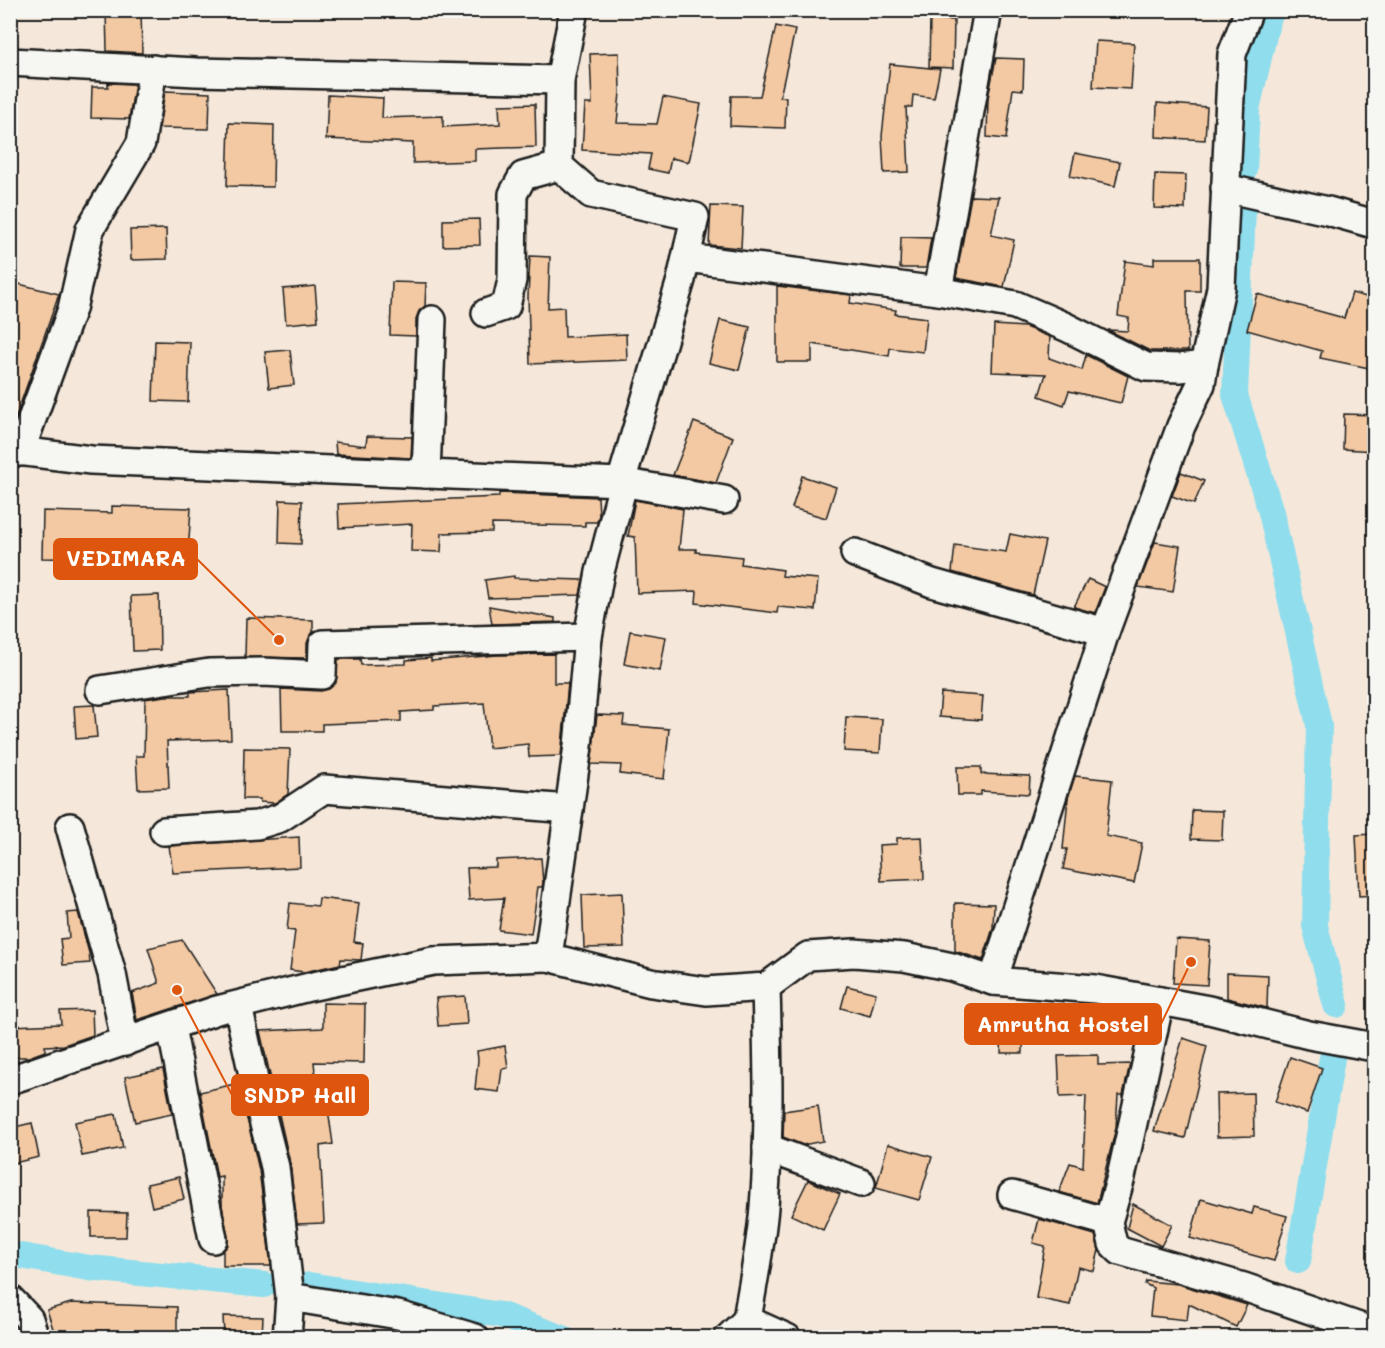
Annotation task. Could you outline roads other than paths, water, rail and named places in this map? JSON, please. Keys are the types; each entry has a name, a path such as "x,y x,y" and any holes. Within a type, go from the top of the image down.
{"street":[{"path":"548,957 578,746 588,637 600,572 621,492 621,482 650,391 687,258 695,217 591,194 560,166 560,81 574,10"},
{"path":"938,291 988,10"},
{"path":"993,981 1105,632 1181,426 1201,384 1221,288 1233,54 1249,10"},
{"path":"10,62 153,69 560,81"},
{"path":"153,69 141,143 90,229 72,309 15,451 91,460 621,482 724,501"},
{"path":"486,313 506,306 512,280 513,194 523,176 560,166"},
{"path":"1225,188 1328,211 1374,224"},
{"path":"687,258 938,291 1015,305 1066,327 1146,367 1180,368 1204,365"},
{"path":"426,474 432,320"},
{"path":"855,553 932,583 1105,632"},
{"path":"100,690 209,673 263,672 322,675 323,644 588,637"},
{"path":"164,831 257,825 280,818 324,789 569,809"},
{"path":"70,827 112,974 125,1042"},
{"path":"10,1080 217,1010 309,987 433,961 548,957 651,983 706,991 766,987 808,956 854,953 914,959 952,967 993,981 1095,989 1209,1010 1309,1035 1374,1047"},
{"path":"766,987 769,1113 764,1209 737,1329 787,1338"},
{"path":"1160,1001 1121,1177 1108,1222 1113,1244 1120,1251 1244,1287 1374,1332"},
{"path":"238,1006 275,1167 290,1298 287,1338"},
{"path":"171,1027 213,1239"},
{"path":"767,1148 861,1183"},
{"path":"1012,1195 1108,1222"},
{"path":"290,1298 399,1326 475,1338"},
{"path":"10,1299 29,1319 35,1338"}],"waterway":[{"path":"1244,170 1247,109 1268,18 1273,10"},
{"path":"1243,209 1235,395 1271,512 1319,725 1315,926 1336,1005"},
{"path":"1298,1261 1332,1058"},
{"path":"10,1254 89,1268 264,1285"},
{"path":"309,1285 501,1315 562,1338"}],"place":[{"name":"VEDIMARA","path":"279,640"},
{"name":"Amrutha Hostel","path":"1191,962"},
{"name":"SNDP Hall","path":"177,990"}]}
